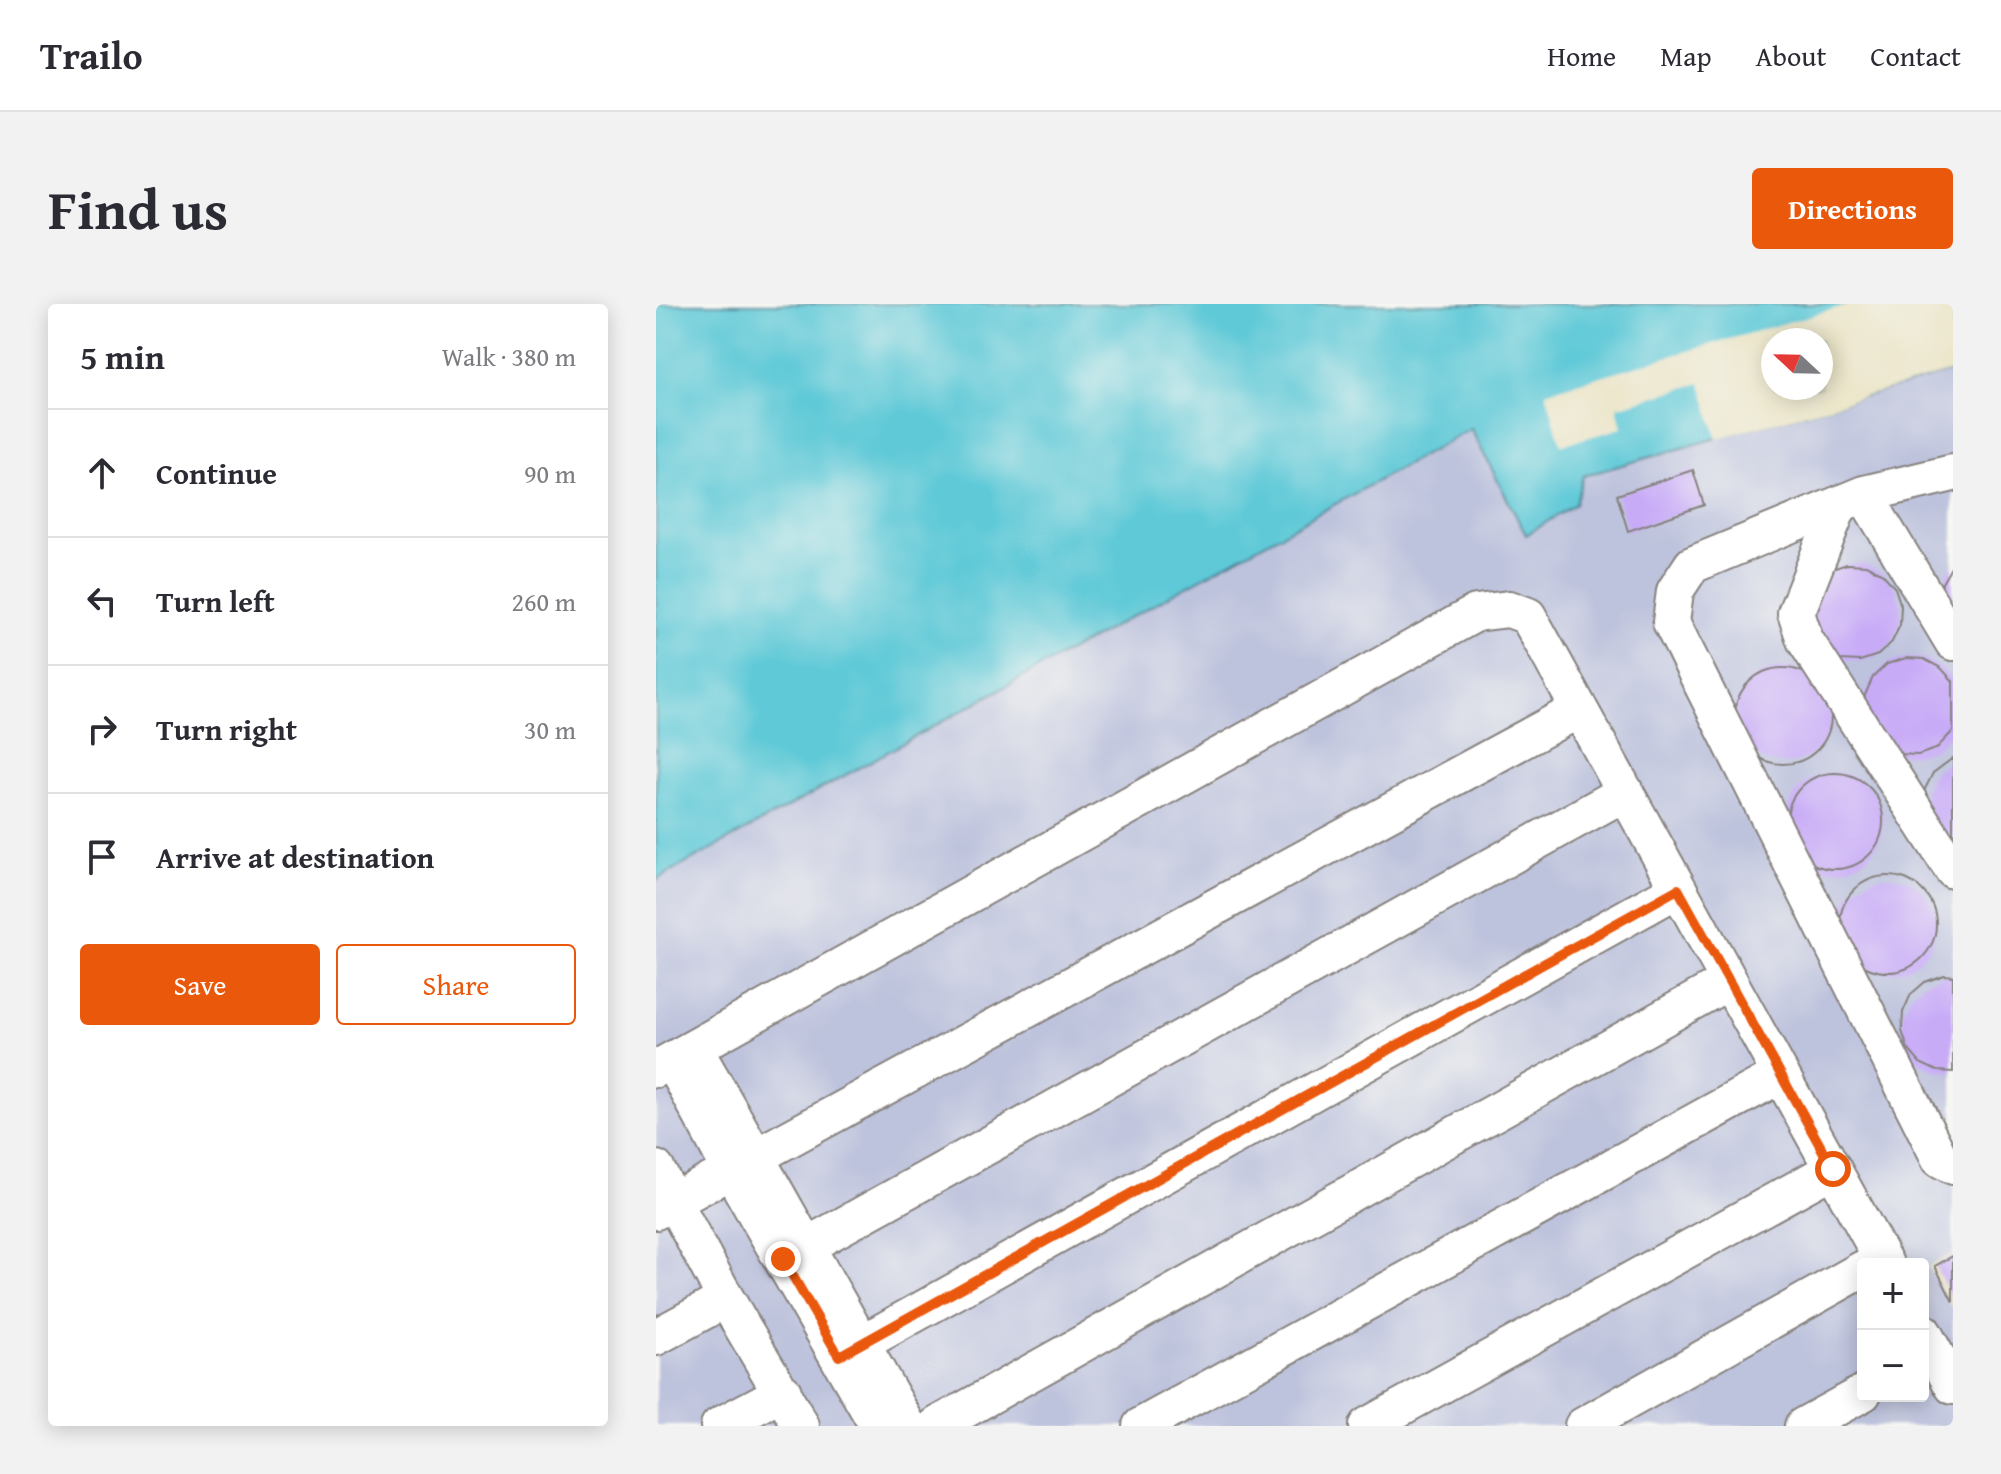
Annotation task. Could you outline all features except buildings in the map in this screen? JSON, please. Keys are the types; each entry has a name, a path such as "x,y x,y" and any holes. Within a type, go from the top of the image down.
{"lane":[{"path":"1953,473 1852,499 1692,565 1675,591 1671,622 1940,1159 1953,1166"},
{"path":"1852,499 1953,642"},
{"path":"1852,499 1796,613 1805,640 1953,870"},
{"path":"908,1426 850,1350 744,1165 674,1059 1476,613 1509,609 1528,616 1833,1169 1873,1258"},
{"path":"665,1206 1578,710"},
{"path":"794,1253 1624,793"},
{"path":"850,1350 1678,889"},
{"path":"936,1426 1729,981"},
{"path":"1141,1426 1780,1075"},
{"path":"656,1169 665,1206 726,1299 801,1426"},
{"path":"1367,1426 1833,1169"},
{"path":"1583,1426 1857,1275"},
{"path":"656,1337 726,1299"},
{"path":"850,1350 878,1426"},
{"path":"1929,1351 1953,1386"},
{"path":"719,1426 783,1392"},
{"path":"1803,1426 1857,1396"}],"shaded area":[{"path":"1953,371 1953,1253 1929,1266 1929,1258 1857,1258 1857,1402 1929,1402 1929,1269 1953,1310 1953,1426 656,1426 656,880 1472,429 1583,476"}],"water":[{"path":"656,304 1953,304 1953,371 1583,476 1575,504 1526,535 1471,429 656,880"}],"pier":[{"path":"1851,304 1953,304 1953,371 1717,439 1701,383 1617,407 1622,428 1561,445 1546,392 1761,330 1761,400 1833,400 1833,328 1768,328"}],"route":[{"path":"783,1259 839,1356 1678,889 1833,1169"}]}
